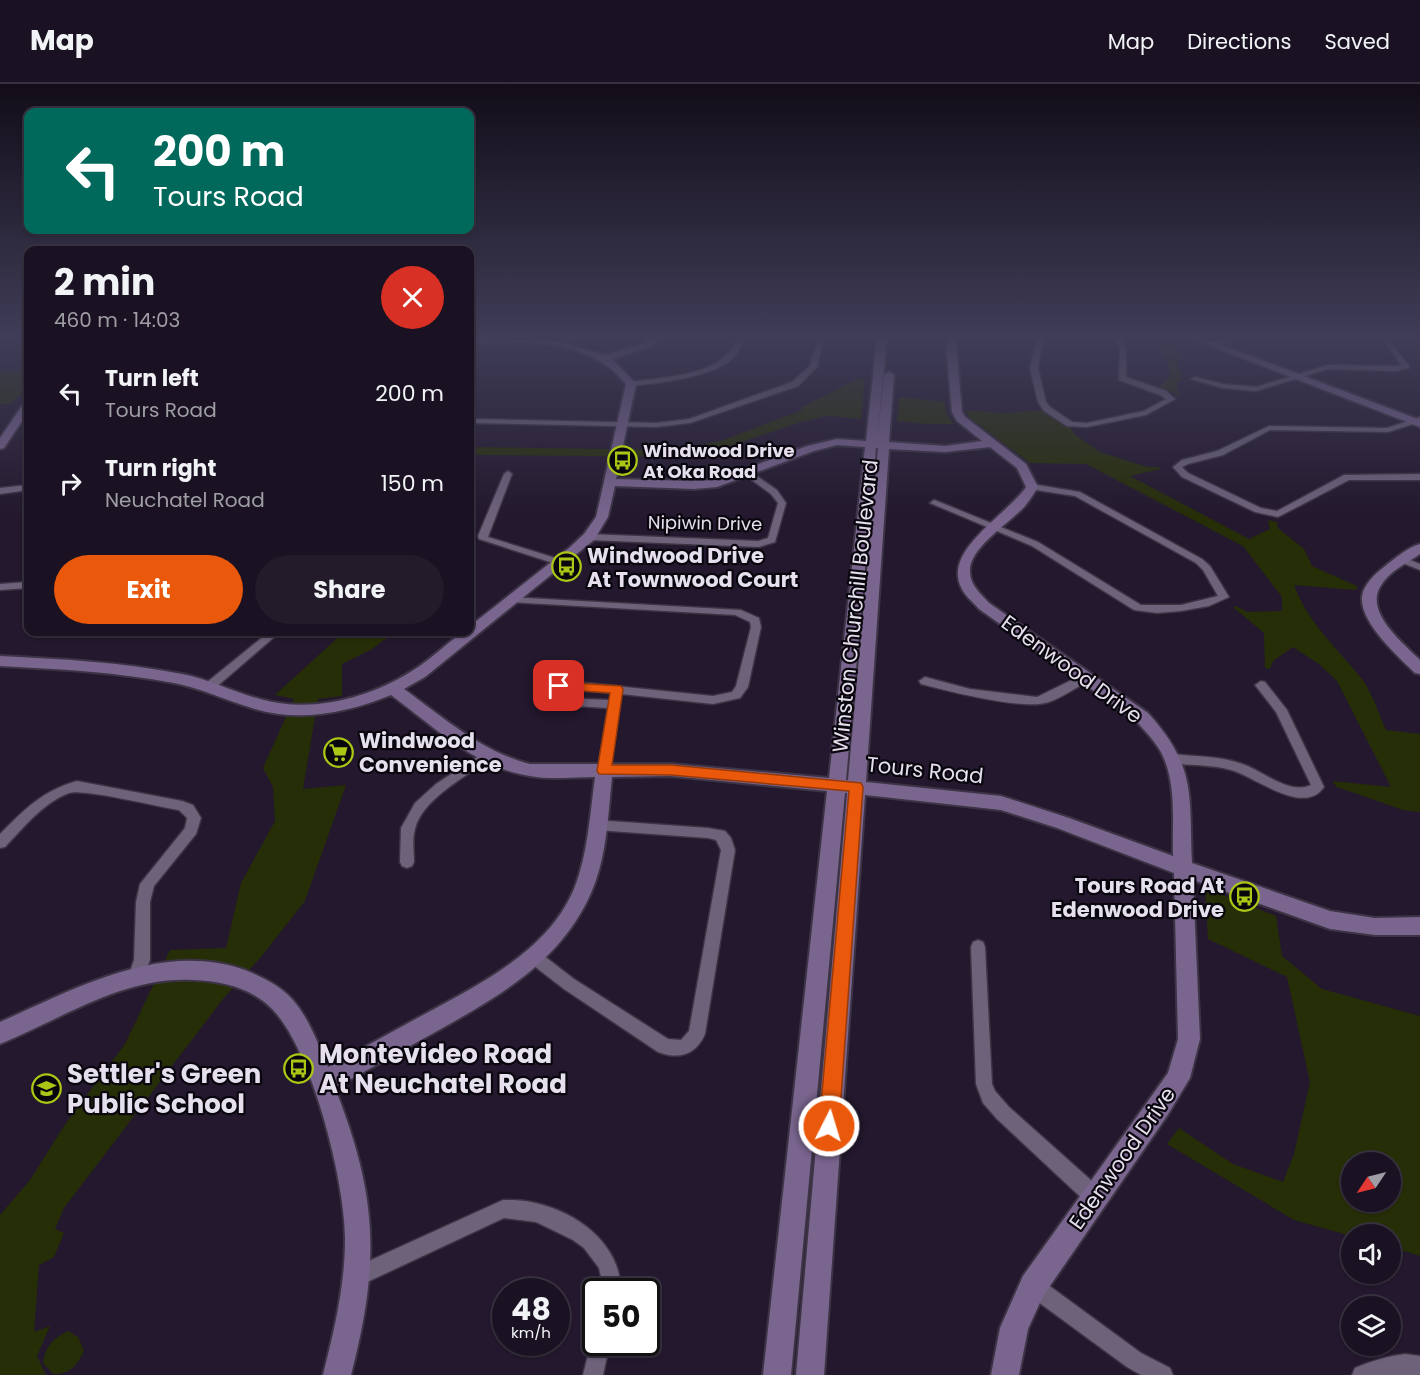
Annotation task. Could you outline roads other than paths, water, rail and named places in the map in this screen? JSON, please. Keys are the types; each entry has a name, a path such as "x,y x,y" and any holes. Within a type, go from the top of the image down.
{"street":[{"path":"474,629 589,537 602,517 628,398"},
{"path":"474,421 656,425 690,421 756,398"},
{"name":"Winston Churchill Boulevard","path":"777,1375 846,786 879,398"},
{"name":"Winston Churchill Boulevard","path":"877,443 883,398"},
{"path":"934,503 1035,544 1138,608 1150,611 1208,603 1224,597 1208,568 1199,561 1077,494 1032,487 1022,466 965,424 957,412 956,398"},
{"path":"1041,398 1047,409 1065,421 1087,425 1146,413 1170,402 1170,398"},
{"path":"1354,398 1418,422"},
{"path":"0,446 7,426 24,401"},
{"path":"7,426 24,409"},
{"path":"1418,422 1388,430 1269,428 1220,453 1185,462 1177,467 1185,475 1258,510 1278,514 1347,477 1420,477"},
{"path":"611,482 694,485 717,483 830,443 877,443 945,449 992,443"},
{"name":"Nipiwin Drive","path":"589,537 759,544 772,540 782,503 774,492 748,473"},
{"path":"508,474 483,534 484,539 559,562"},
{"name":"Edenwood Drive","path":"1005,1375 1014,1328 1033,1286 1149,1123 1178,1078 1190,1039 1180,784 1175,759 1162,739 1142,717 984,606 970,594 964,585 962,564 969,552 1021,505 1032,487"},
{"path":"0,491 24,488"},
{"path":"0,498 24,495"},
{"path":"1420,548 1372,586 1369,601 1372,613 1380,626 1420,669"},
{"path":"1403,560 1420,567"},
{"path":"0,587 24,585"},
{"path":"510,600 737,612 755,620 756,627 742,687 736,695 725,699 707,700 567,685 559,686 551,694 557,701 563,702 615,704"},
{"path":"210,686 270,636"},
{"path":"0,661 138,671 210,686 259,705 303,709 351,703 393,689 420,672 465,636"},
{"path":"925,681 970,693 1036,701 1046,699 1086,677"},
{"path":"1175,759 1234,766 1298,793 1311,793 1318,787 1281,710 1261,685"},
{"name":"Tours Road","path":"393,689 486,756 530,770 671,770 1001,803 1063,823 1330,920 1386,928 1420,926"},
{"path":"322,1083 495,987 534,957 560,930 583,890 590,866 617,689"},
{"path":"407,861 408,830 417,809 486,756"},
{"path":"0,843 43,801 65,788 77,786 188,809 192,814 194,824 152,876 144,894 142,960 136,977"},
{"name":"Winston Churchill Boulevard","path":"810,1375 846,786"},
{"path":"534,957 568,984 664,1046 674,1049 684,1048 697,1034 728,850 726,842 720,835 708,833 596,825"},
{"path":"978,947 984,1084 990,1097 1003,1113 1095,1197"},
{"path":"0,1034 92,993 136,977 174,971 235,976 258,986 278,999 295,1020 306,1041 341,1132 352,1176 358,1224 355,1278 347,1338 337,1375"},
{"path":"355,1278 503,1209 541,1214 589,1238 609,1266 610,1278"},
{"path":"1033,1286 1134,1360 1163,1375"},
{"path":"593,1375 597,1356"},
{"path":"1362,1375 1379,1369 1420,1366"}],"place":[{"name":"Windwood Drive At Oka Road","path":"622,460"},
{"name":"Windwood Drive At Townwood Court","path":"566,567"},
{"name":"Windwood Convenience","path":"338,752"},
{"name":"Tours Road At Edenwood Drive","path":"1245,897"},
{"name":"Montevideo Road At Neuchatel Road","path":"298,1069"},
{"name":"Settler's Green Public School","path":"46,1089"}]}
